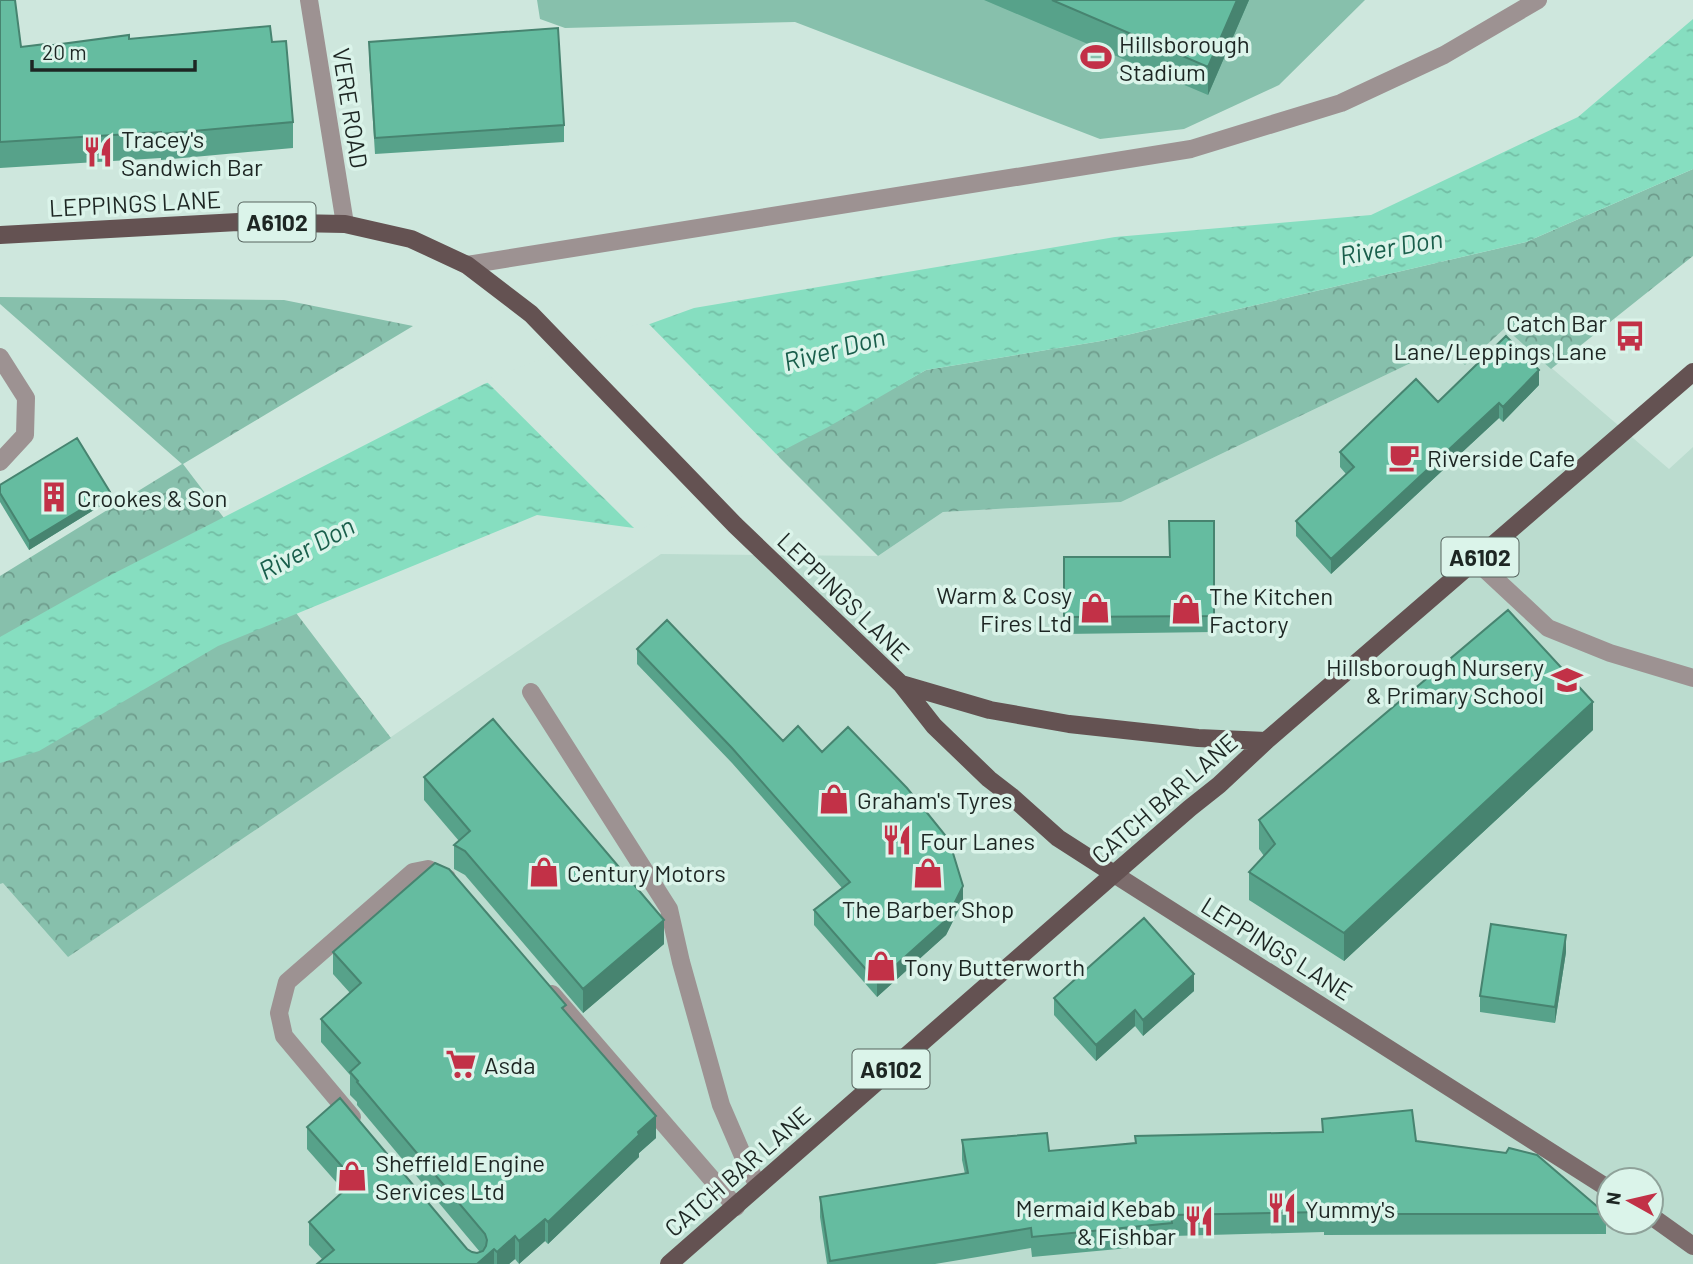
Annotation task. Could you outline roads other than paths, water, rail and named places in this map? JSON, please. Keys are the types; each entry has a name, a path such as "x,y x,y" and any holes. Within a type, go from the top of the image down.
{"main road":[{"name":"LEPPINGS LANE","path":"0,235 238,222 345,225 411,239 467,265 531,314 735,525 901,684 934,726 989,779 1058,838 1114,874"},
{"name":"CATCH BAR LANE","path":"669,1264 1219,785 1266,741 1693,372"},
{"name":"A6102","path":"901,684 990,710 1069,724 1198,738 1266,741"}],"street":[{"name":"VERE ROAD","path":"309,0 345,225"},
{"path":"467,265 1191,149 1341,103 1444,55 1538,0"},
{"path":"0,357 26,398 25,435 0,462"},
{"path":"1476,561 1548,628 1610,653 1693,678"},
{"path":"531,692 669,909 721,1105 758,1186"},
{"path":"362,1129 284,1036 279,1013 287,982 413,872 428,869 456,882 465,892"},
{"name":"LEPPINGS LANE","path":"1114,874 1595,1180"},
{"path":"537,976 736,1207"},
{"path":"1665,1226 1693,1246"}],"water":[{"name":"River Don","path":"1693,19 1693,169 1526,242 1101,341 926,370 830,426 634,528 537,515 218,646 39,751 0,763 0,637 105,578 484,384 694,308 1115,237 1371,215 1578,117"}],"place":[{"name":"Hillsborough Stadium","path":"1096,57"},
{"name":"Tracey's Sandwich Bar","path":"98,152"},
{"name":"Catch Bar Lane/Leppings Lane","path":"1630,336"},
{"name":"Riverside Cafe","path":"1404,457"},
{"name":"Crookes & Son","path":"54,497"},
{"name":"Warm & Cosy Fires Ltd","path":"1095,608"},
{"name":"The Kitchen Factory","path":"1186,609"},
{"name":"Hillsborough Nursery & Primary School","path":"1567,680"},
{"name":"Graham's Tyres","path":"834,799"},
{"name":"Four Lanes","path":"897,840"},
{"name":"Century Motors","path":"544,872"},
{"name":"The Barber Shop","path":"928,873"},
{"name":"Tony Butterworth","path":"881,966"},
{"name":"Asda","path":"461,1064"},
{"name":"Sheffield Engine Services Ltd","path":"352,1176"},
{"name":"Yummy's","path":"1282,1208"},
{"name":"Mermaid Kebab & Fishbar","path":"1199,1221"}]}
